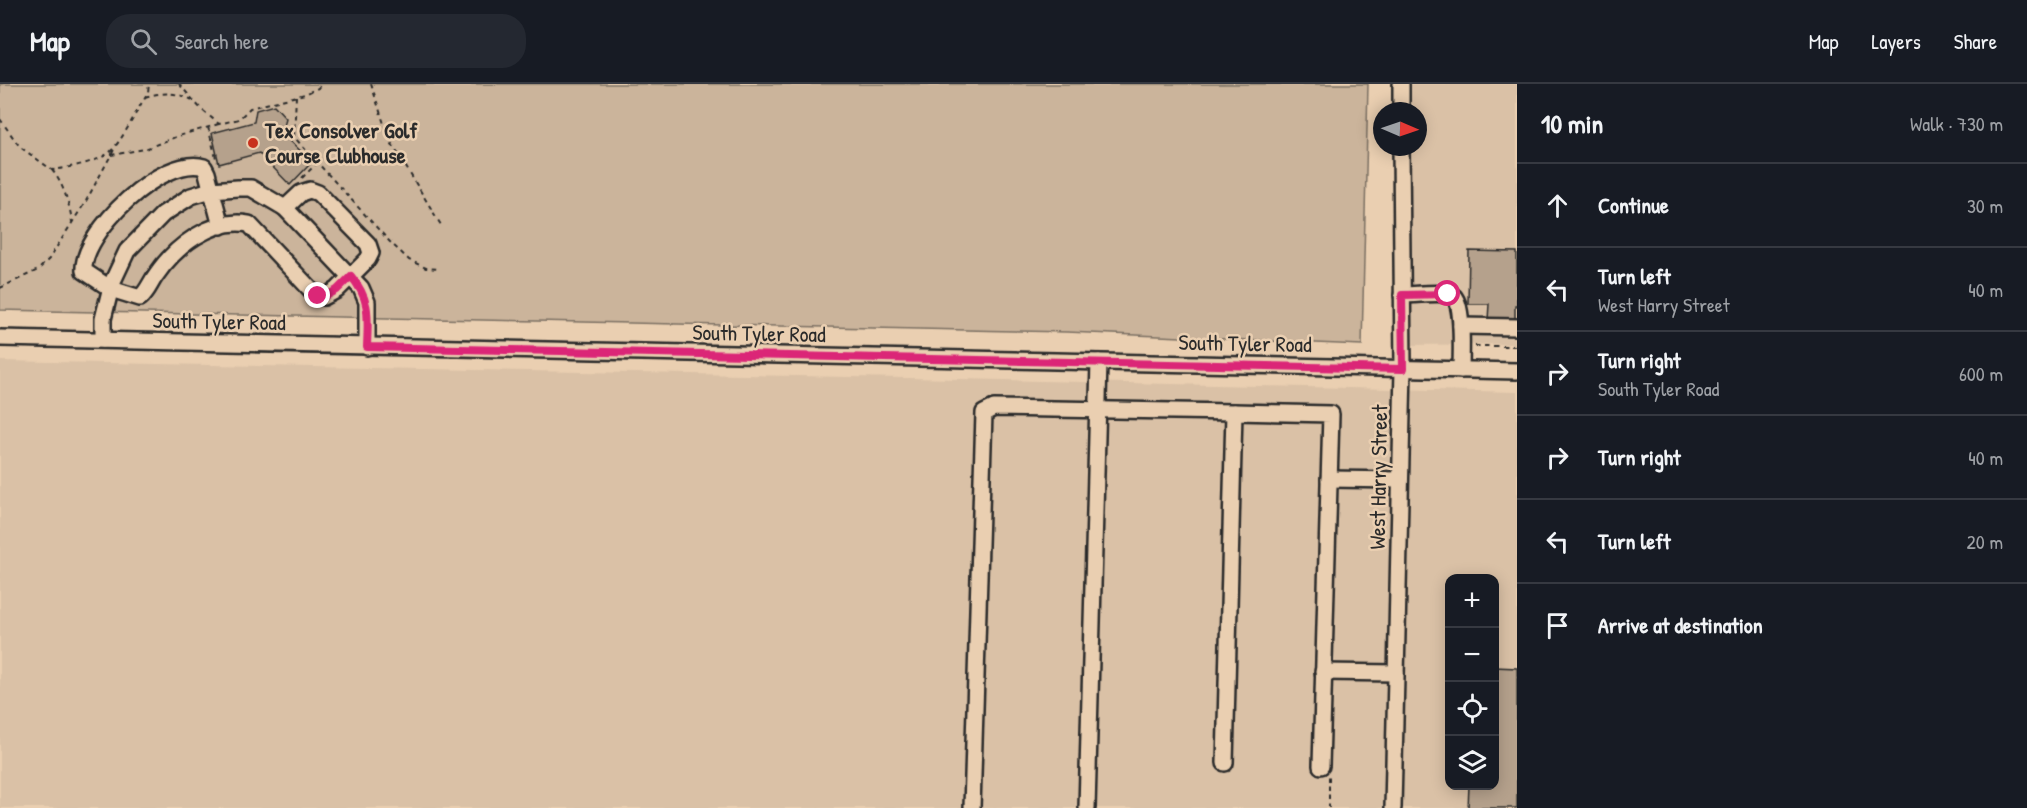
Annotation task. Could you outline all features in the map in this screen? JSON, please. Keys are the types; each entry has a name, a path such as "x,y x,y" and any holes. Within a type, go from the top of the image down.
{"street":[{"path":"1401,84 1401,102"},
{"name":"West Harry Street","path":"1393,808 1403,369 1401,156"},
{"path":"221,226 204,166 185,165 160,175 128,197 89,249 83,261 84,271 111,289 140,298 177,249 221,226 241,222 249,224 318,296 324,297 337,290 368,259 371,253 368,244 318,193 310,190 301,193 285,208"},
{"path":"102,340 103,319 111,289 127,251 163,214 191,196 211,190 251,188 285,208 361,288 367,302 367,347"},
{"path":"1402,295 1452,295 1459,304 1461,370"},
{"path":"1461,326 1517,327"},
{"name":"South Tyler Road","path":"0,338 1517,371"},
{"path":"1087,808 1099,362"},
{"path":"972,808 984,413 994,408 1331,414 1321,766"},
{"path":"1225,763 1234,412"},
{"path":"1329,479 1400,480"},
{"path":"1323,672 1396,673"}],"path":[{"path":"0,288 38,270 49,259 144,98 149,84"},
{"path":"179,84 219,124"},
{"path":"111,155 145,149 239,118 250,108 296,96 318,88 321,84"},
{"path":"371,84 389,139 441,225"},
{"path":"144,98 155,94 171,93 184,95 195,101"},
{"path":"296,96 294,137 409,260 426,268 439,269"},
{"path":"0,119 20,147 57,176 70,207 72,223"},
{"path":"207,127 219,168"},
{"path":"52,170 90,161 109,153 119,141"},
{"path":"1472,346 1517,346"}],"shaded area":[{"path":"0,84 1368,84 1362,345 1067,332 0,310"},
{"path":"1403,84 1517,84 1517,344 1402,345 1403,156 1427,156 1427,102 1403,102"},
{"path":"0,361 1517,392 1517,808 0,808"}],"building":[{"name":"Tex Consolver Golf Course Clubhouse","path":"274,105 286,118 282,133 312,162 290,185 259,153 219,164 212,133 254,122 256,110"},
{"path":"1469,251 1517,252 1515,321 1488,320 1489,304 1468,304"},
{"path":"1499,667 1517,668 1517,808 1468,808 1469,790 1499,790"}],"place":[{"name":"Tex Consolver Golf Course Clubhouse","path":"253,143"}],"route":[{"path":"318,296 324,297 337,290 351,276 361,288 367,302 367,347 1403,369 1402,295 1448,294"}]}
